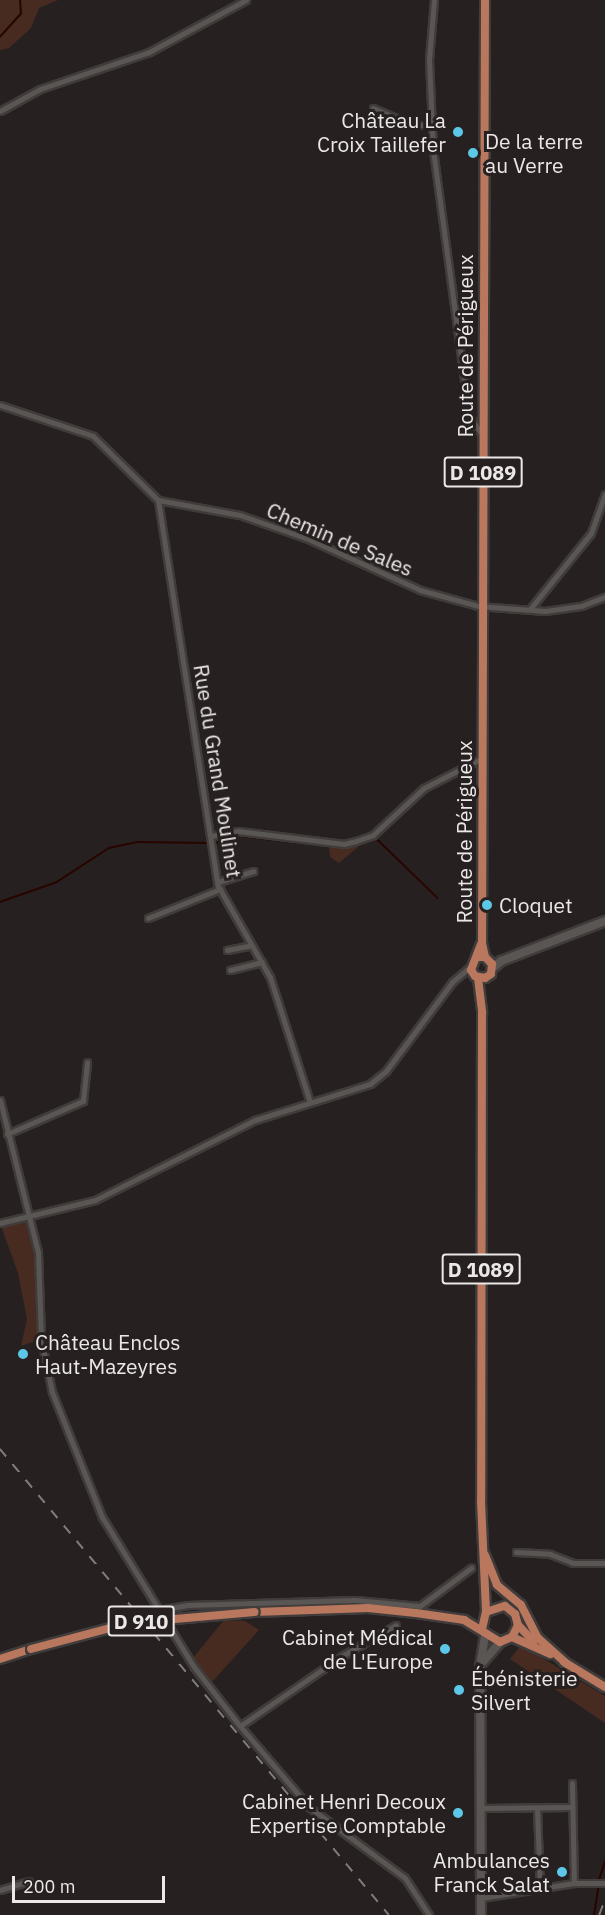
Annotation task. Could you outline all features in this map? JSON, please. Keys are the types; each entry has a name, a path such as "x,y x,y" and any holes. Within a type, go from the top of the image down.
{"main road":[{"name":"Route de Périgueux","path":"485,0 482,943 486,961"},
{"path":"486,961 501,961 605,921"},
{"path":"477,974 486,961"},
{"path":"477,974 486,961"},
{"name":"D 1089","path":"477,974 482,993 482,1545 486,1586 485,1613"},
{"name":"D 1089","path":"482,1545 497,1585 521,1605 538,1638 567,1664"},
{"path":"480,1667 500,1642 512,1637 518,1625 515,1614 501,1606 486,1586"},
{"path":"481,1915 480,1667 485,1613 501,1606"},
{"name":"D 910","path":"0,1659 129,1623 255,1612 368,1608 464,1620 484,1632"},
{"name":"D 910","path":"464,1620 485,1613"},
{"name":"D 1089","path":"518,1625 546,1652"},
{"path":"484,1632 500,1642"},
{"name":"D 1089","path":"512,1637 546,1652 605,1687"}],"street":[{"path":"0,111 40,89 149,52 246,0"},
{"path":"434,0 429,59 432,125 469,416 483,436"},
{"path":"374,108 412,125 432,125"},
{"path":"0,405 93,436 158,500"},
{"path":"530,609 591,533 605,495"},
{"name":"Chemin de Sales","path":"158,500 240,515 306,538 420,590 482,606 530,609 581,606 605,597"},
{"name":"Rue du Grand Moulinet","path":"158,500 218,882 262,962 292,1037 310,1102"},
{"path":"211,836 238,831 350,842 373,835 424,788 482,758"},
{"path":"218,882 252,871"},
{"path":"148,918 220,889"},
{"path":"227,950 252,945"},
{"path":"230,970 262,962"},
{"path":"0,1223 95,1200 255,1120 370,1084 386,1071 462,973 477,974"},
{"path":"8,1134 83,1101 87,1062"},
{"path":"0,1100 38,1252 41,1339 52,1392 89,1490 194,1667 240,1726 309,1807 405,1878 429,1915"},
{"path":"516,1552 550,1554 573,1563 605,1563"},
{"path":"159,1610 188,1605 355,1600 420,1606 471,1568"},
{"path":"240,1726 342,1656 396,1625"},
{"path":"572,1783 574,1883"},
{"path":"481,1808 572,1807"},
{"path":"537,1808 540,1889"},
{"path":"0,1890 28,1881"},
{"path":"481,1898 574,1883 605,1883"}],"shaded area":[{"path":"0,0 58,0 39,8 31,28 9,48 0,50"},
{"path":"357,842 358,847 339,863 330,857 329,846"},
{"path":"27,1222 38,1252 41,1339 21,1346 27,1319 18,1273 1,1226"},
{"path":"224,1620 245,1621 259,1630 212,1682 193,1658"},
{"path":"521,1645 605,1696 605,1723 510,1659"}],"waterway":[{"path":"0,37 21,14 20,0"},
{"path":"227,839 240,836 301,843"},
{"path":"305,843 344,848 376,838 438,898"},
{"path":"214,844 221,841"},
{"path":"0,902 57,882 109,848 138,842 209,843"},
{"path":"599,1880 605,1861"},
{"path":"594,1915 599,1885"}],"railway":[{"path":"0,1449 389,1915"},
{"path":"599,1915 605,1899"}],"place":[{"name":"Château La Croix Taillefer","path":"458,132"},
{"name":"De la terre au Verre","path":"473,153"},
{"name":"Cloquet","path":"487,905"},
{"name":"Château Enclos Haut-Mazeyres","path":"23,1354"},
{"name":"Cabinet Médical de L'Europe","path":"445,1649"},
{"name":"Ébénisterie Silvert","path":"459,1690"},
{"name":"Cabinet Henri Decoux Expertise Comptable","path":"458,1813"},
{"name":"Ambulances Franck Salat","path":"562,1872"}]}
